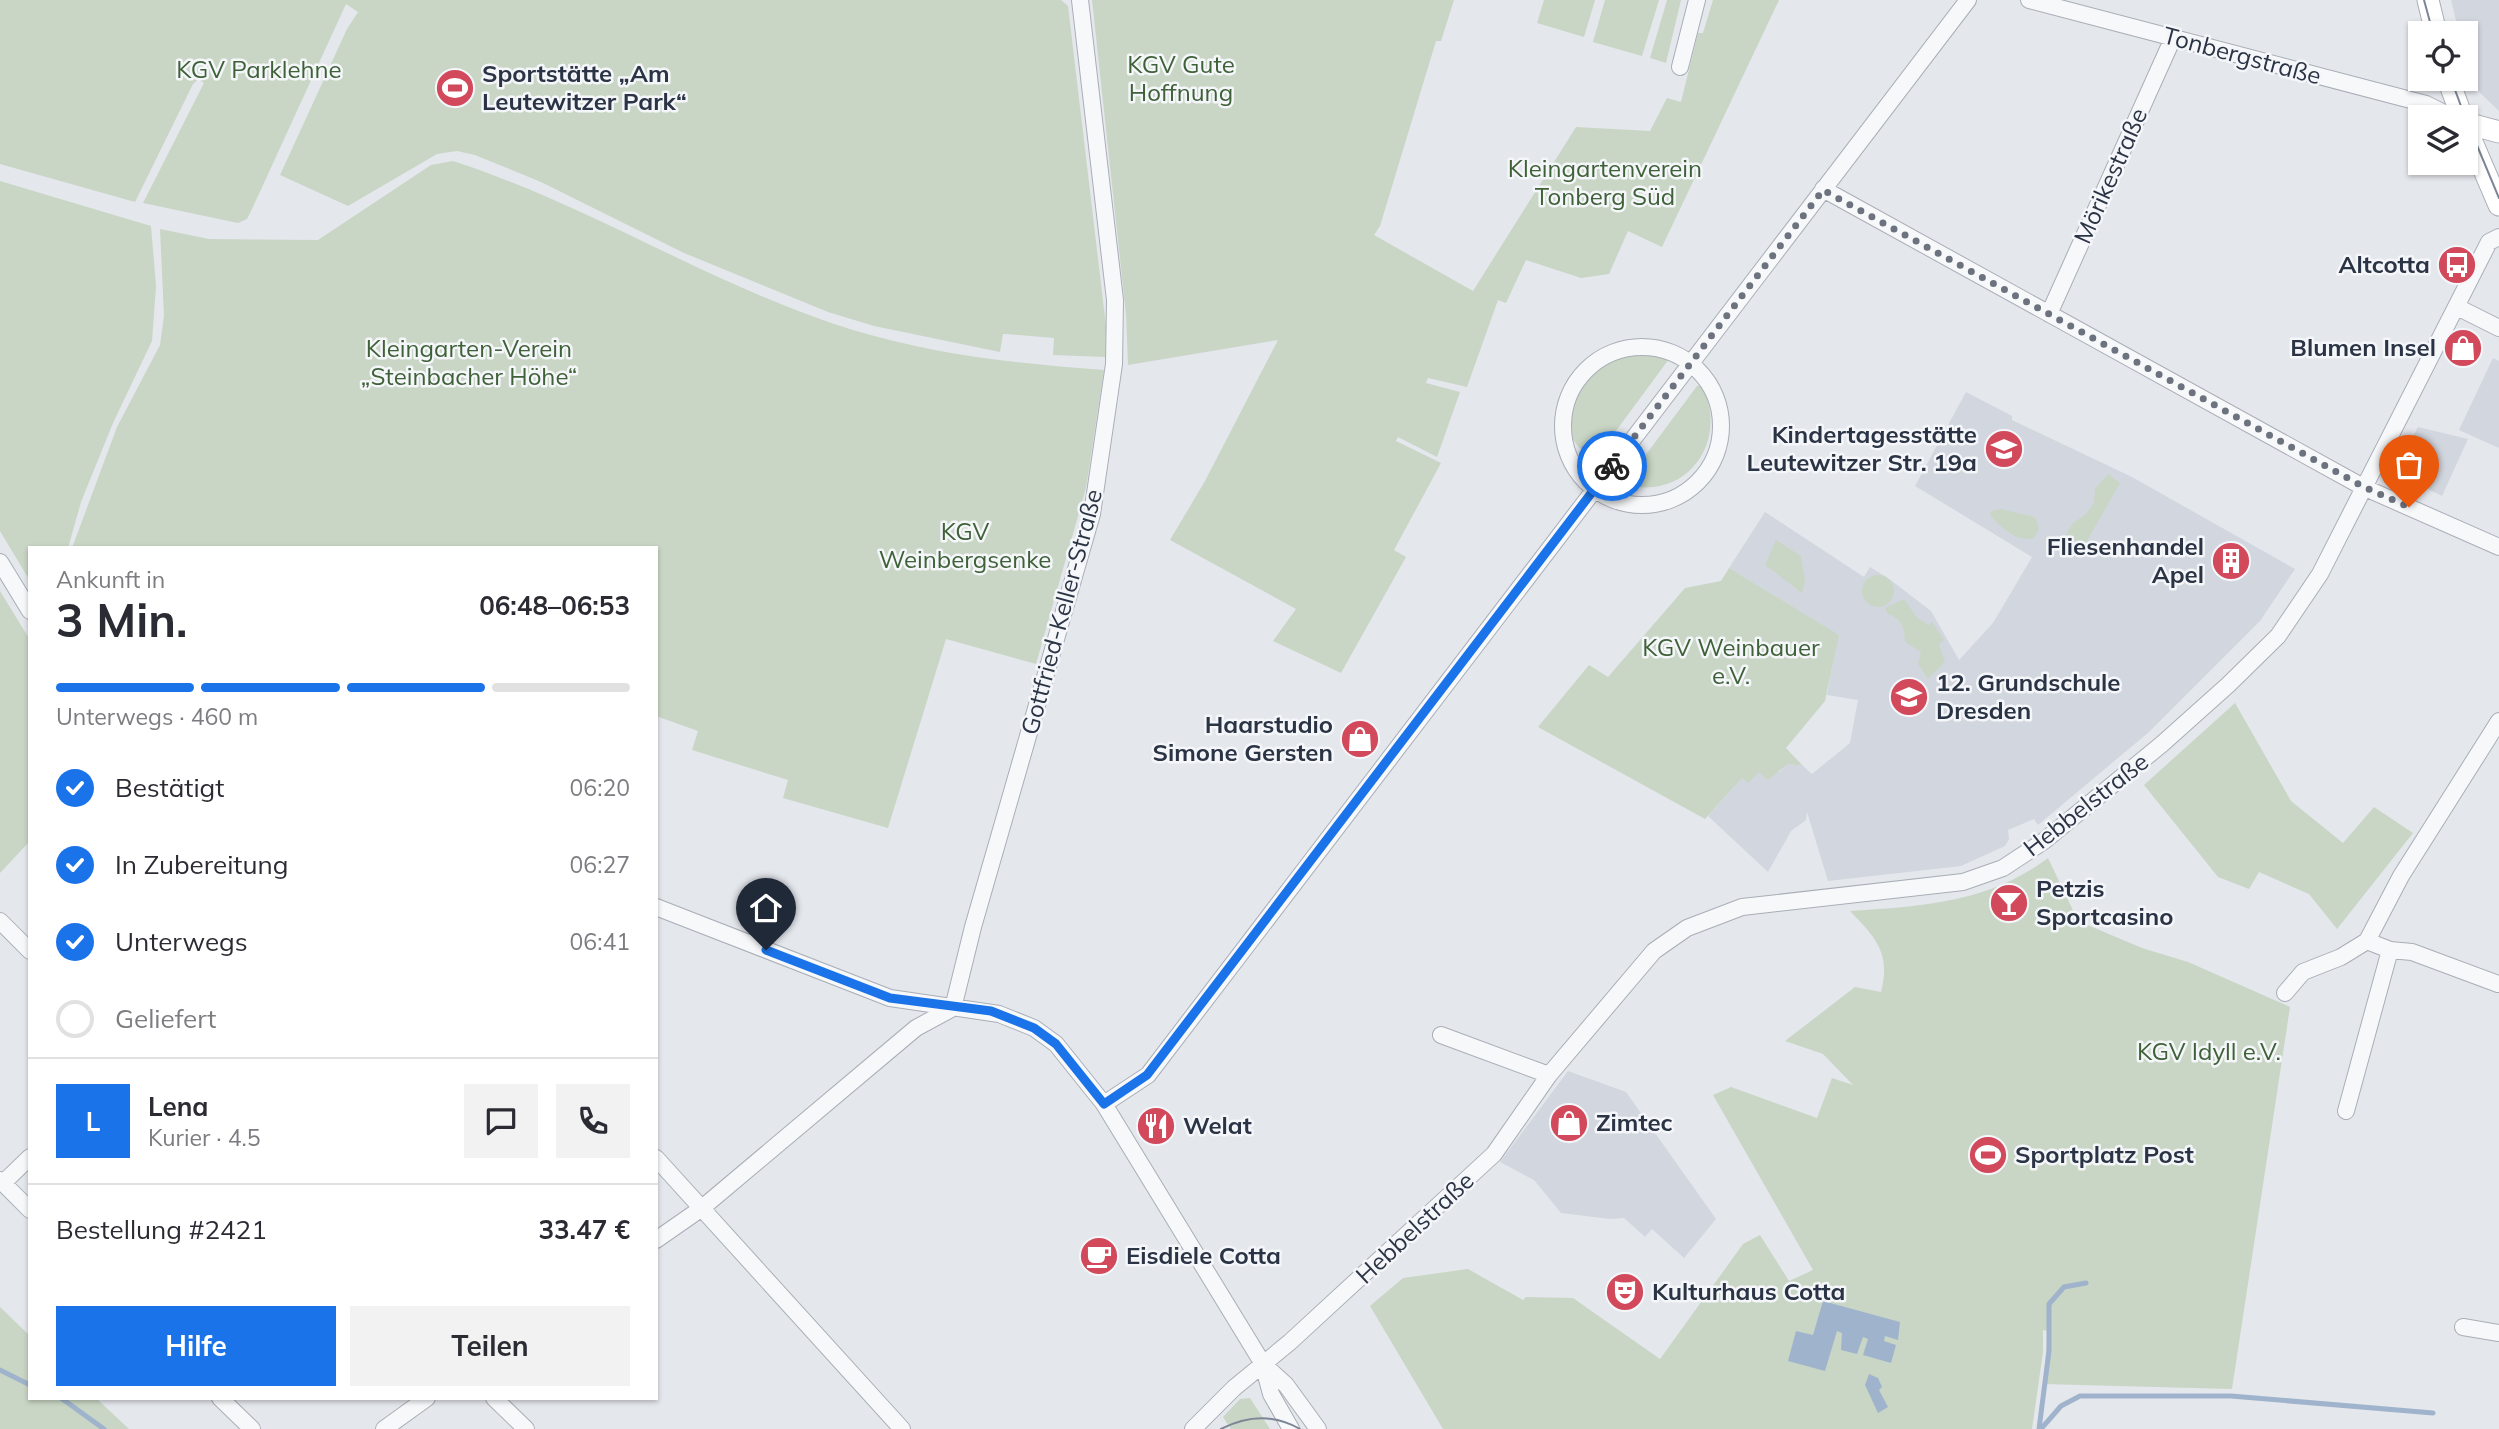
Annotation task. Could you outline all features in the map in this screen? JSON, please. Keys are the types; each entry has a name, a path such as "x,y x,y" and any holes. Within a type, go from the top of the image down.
{"main road":[{"path":"2428,0 2433,21"},
{"path":"2478,128 2499,132"},
{"path":"2478,155 2499,205"}],"street":[{"name":"Gottfried-Keller-Straße","path":"953,1008 973,927 1089,525 1114,364 1115,300 1080,0"},
{"path":"1680,67 1697,0"},
{"path":"1104,1104 1147,1075 1968,0"},
{"name":"Tonbergstraße","path":"2029,0 2428,105"},
{"name":"Mörikestraße","path":"2049,314 2173,38"},
{"path":"1823,190 2364,487 2499,547"},
{"path":"2499,237 2489,242 2456,307 2499,328"},
{"name":"Hebbelstraße","path":"1194,1429 1494,1154 1549,1075 1654,951 1688,928 1742,907 1963,882 1992,873 2029,853 2168,739 2278,635 2320,574 2456,307"},
{"path":"1637,346 1668,351 1690,363 1712,389 1721,421 1719,448 1700,480 1683,494 1655,504 1628,504 1595,489 1571,463 1564,444 1563,417 1570,391 1597,361 1612,352 1637,346"},
{"path":"0,562 28,608"},
{"path":"2285,993 2303,972 2341,957 2367,941 2401,876 2499,721"},
{"path":"658,908 890,998 991,1011 1034,1028 1056,1044 1104,1104 1263,1364 1286,1385 1318,1429"},
{"path":"0,922 28,949"},
{"path":"2367,941 2390,950 2412,951 2498,984"},
{"path":"2346,1111 2390,950"},
{"path":"658,1239 702,1208 916,1028 953,1008"},
{"path":"1441,1035 1549,1075"},
{"path":"28,1159 1,1182 28,1208"},
{"path":"658,1160 902,1429"},
{"path":"2463,1327 2499,1333"},
{"path":"1263,1364 1271,1394 1291,1429"},
{"path":"222,1400 251,1429"},
{"path":"384,1429 424,1400"},
{"path":"496,1400 526,1429"}],"shaded area":[{"path":"2451,0 2499,0 2499,111 2478,91 2478,21 2456,21"},
{"path":"2493,358 2499,361 2499,448 2459,430"},
{"path":"1966,392 2012,416 2012,420 2132,477 2295,569 2260,621 2149,732 2038,825 2034,819 2008,830 2009,839 2005,846 1961,866 1828,881 1807,812 1806,820 1791,831 1768,872 1708,816 1742,778 1759,772 1779,772 1788,764 1803,766 1812,774 1850,743 1858,700 1827,695 1838,635 1729,568 1765,512 1864,577 1870,567 1888,578 1931,611 1959,660 1993,623 2032,557 1915,486"},
{"path":"2418,427 2468,439 2442,496 2404,477 2400,462"},
{"path":"1568,1071 1626,1092 1716,1219 1684,1258 1652,1229 1645,1237 1624,1218 1610,1219 1561,1213 1534,1180 1500,1162"}],"green space":[{"name":"KGV Parklehne","path":"0,0 1061,0 1068,6 1106,326 1105,357 1053,355 1054,338 1006,334 1003,334 1000,352 874,326 828,312 684,253 541,182 475,155 457,151 437,154 348,206 280,175 347,29 358,12 346,4 247,219 238,223 143,203 204,83 198,79 193,84 135,202 0,164"},
{"path":"1092,0 1454,0 1441,41 1436,41 1380,226 1374,235 1473,291 1576,127 1650,131 1667,98 1681,102 1698,33 1703,33 1713,0 1779,0 1662,247 1628,231 1609,274 1581,278 1526,260 1506,303 1498,300 1467,387 1428,378 1426,383 1460,392 1437,457 1398,437 1396,441 1441,463 1394,550 1406,557 1341,673 1273,641 1296,609 1170,540 1205,481 1278,340 1128,365 1126,314"},
{"path":"1544,0 1595,0 1584,37 1537,23"},
{"path":"1605,0 1659,0 1642,56 1593,42"},
{"path":"1667,0 1681,0 1666,63 1650,58"},
{"name":"Kleingarten-Verein „Steinbacher Höhe“","path":"453,161 504,179 555,200 751,292 853,330 946,352 1041,365 1104,370 1086,488 1036,664 946,639 888,828 783,798 788,780 692,750 698,731 658,717 658,546 73,546 117,427 160,345 164,316 160,229 209,239 318,240 431,165"},
{"path":"0,181 151,226 156,286 152,341 113,423 81,502 69,546 28,546 28,578 0,531"},
{"path":"1635,353 1669,359 1596,458 1582,450 1573,439 1569,427 1573,401 1589,377 1600,368"},
{"path":"1701,385 1709,406 1710,426 1706,445 1697,462 1684,475 1667,484 1647,487 1624,484 1697,386"},
{"path":"2108,474 2120,483 2084,546 2066,534 2072,524 2086,514 2094,503 2095,489"},
{"path":"2001,509 2035,517 2039,528 2034,538 2021,538 2004,529 1990,515 1991,511"},
{"path":"1776,540 1801,556 1805,581 1802,593 1765,565"},
{"name":"KGV Weinbauer e.V.","path":"1729,568 1839,635 1825,701 1786,748 1803,766 1788,764 1768,780 1759,772 1748,783 1742,778 1705,819 1538,727 1589,665 1608,677 1685,588 1721,581"},
{"path":"1878,575 1889,580 1894,591 1889,602 1878,607 1867,602 1862,591 1867,580"},
{"path":"0,591 28,637 28,843 0,873"},
{"path":"1904,599 1918,619 1929,625 1932,622 1944,640 1939,644 1945,662 1928,679 1918,664 1921,652 1905,642 1902,625 1897,618 1888,614 1885,608"},
{"path":"2235,703 2291,801 2343,843 2374,807 2413,833 2337,929 2309,894 2259,872 2249,889 2218,877 2144,785"},
{"name":"KGV Idyll e.V.","path":"2048,858 2078,921 2142,948 2188,962 2290,1007 2232,1389 2043,1384 2048,1331 2043,1330 2043,1352 2032,1429 1443,1429 1370,1306 1403,1278 1468,1269 1523,1300 1526,1297 1573,1298 1660,1359 1743,1244 1760,1235 1789,1281 1813,1270 1713,1095 1731,1087 1817,1118 1832,1078 1853,1085 1823,1054 1785,1041 1855,987 1881,992 1884,978 1879,947 1850,911 1954,900 2002,885"},
{"path":"0,1307 28,1334 28,1400 98,1400 129,1429 0,1429"},
{"path":"1250,1398 1270,1429 1231,1429 1223,1417 1240,1399"}],"water":[{"path":"1823,1301 1900,1322 1898,1340 1885,1336 1884,1341 1896,1345 1891,1363 1863,1355 1868,1339 1863,1337 1857,1354 1841,1350 1842,1333 1837,1331 1825,1371 1788,1361 1796,1331 1813,1335"},
{"path":"1869,1374 1878,1378 1882,1387 1879,1390 1888,1407 1878,1413 1865,1385"}],"waterway":[{"path":"2039,1429 2049,1351 2049,1304 2064,1287 2086,1283"},
{"path":"0,1370 28,1384"},
{"path":"2041,1429 2061,1406 2080,1396 2231,1396 2433,1413"},
{"path":"64,1400 104,1429"}],"tram line":[{"path":"2424,0 2430,21"},
{"path":"2455,91 2461,105"},
{"path":"2478,148 2499,198"},
{"path":"1221,1429 1241,1421 1261,1418 1280,1421 1300,1429"}],"way so far":[{"path":"1612,466 1823,190 2364,487 2409,507"}],"place":[{"name":"Sportstätte „Am Leutewitzer Park“","path":"455,88"},
{"name":"Altcotta","path":"2457,265"},
{"name":"Blumen Insel","path":"2463,348"},
{"name":"Kindertagesstätte Leutewitzer Str. 19a","path":"2004,449"},
{"name":"Fliesenhandel Apel","path":"2231,561"},
{"name":"12. Grundschule Dresden","path":"1909,697"},
{"name":"Haarstudio Simone Gersten","path":"1360,739"},
{"name":"Petzis Sportcasino","path":"2009,903"},
{"name":"Zimtec","path":"1569,1123"},
{"name":"Welat","path":"1156,1126"},
{"name":"Sportplatz Post","path":"1988,1155"},
{"name":"Eisdiele Cotta","path":"1099,1256"},
{"name":"Kulturhaus Cotta","path":"1625,1292"}],"route":[{"path":"766,950 890,998 991,1011 1034,1028 1056,1044 1104,1104 1147,1075 1612,466"}],"park label":[{"name":"KGV Gute Hoffnung","path":"1181,79"},
{"name":"Kleingartenverein Tonberg Süd","path":"1605,183"},
{"name":"KGV Weinbergsenke","path":"965,546"}]}
